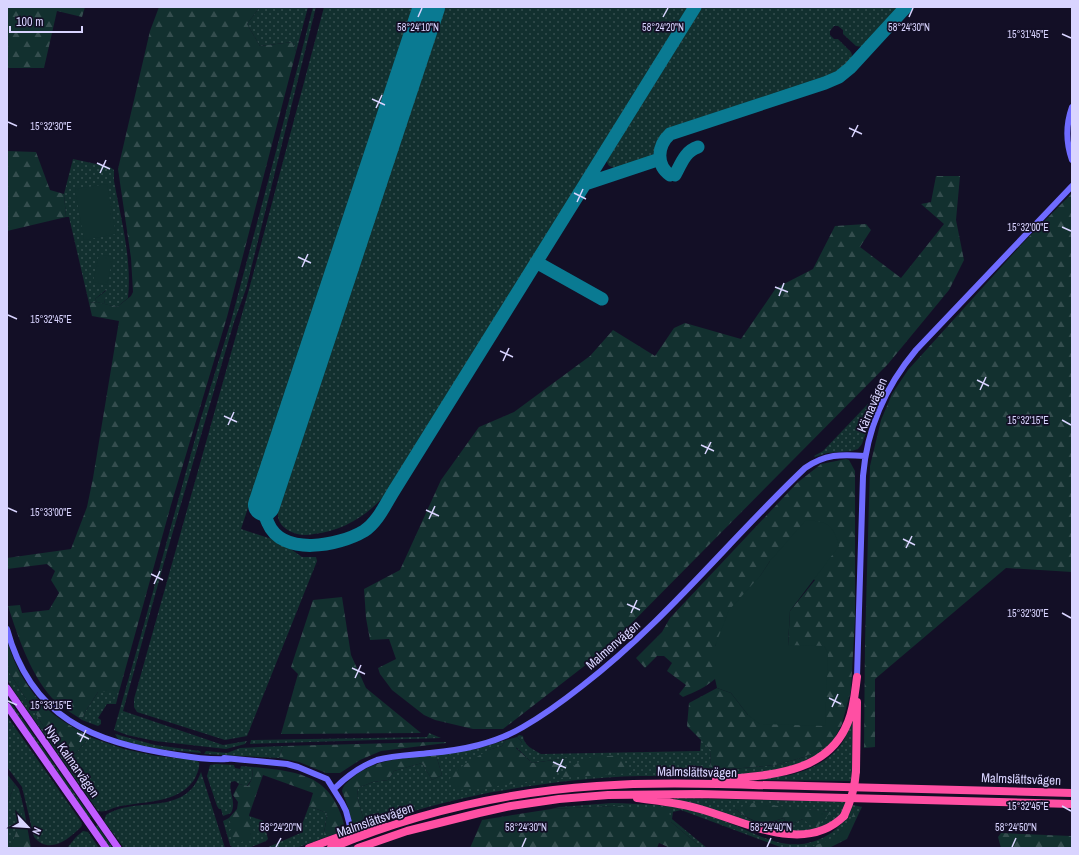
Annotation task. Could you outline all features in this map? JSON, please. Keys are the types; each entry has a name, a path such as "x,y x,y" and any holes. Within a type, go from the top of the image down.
{"highway":[{"path":"608,795 680,804 701,809 757,831 788,840 814,838 832,829 844,816 850,804 854,790 856,771 857,677"},
{"path":"682,784 787,771 813,762 823,756 838,741 848,722 857,677"},
{"name":"Malmslättsvägen","path":"331,848 407,821 476,802 557,789 614,785 682,784 1072,793"},
{"name":"Malmslättsvägen","path":"358,848 407,831 511,806 559,799 608,795 707,794 1072,804"},
{"path":"309,848 373,826 407,821"},
{"path":"370,848 407,831"}],"main road":[{"name":"Nya Kalmarvägen","path":"7,688 118,848"},
{"name":"Nya Kalmarvägen","path":"7,706 106,848"}],"street":[{"path":"1072,107 1067,131 1068,145 1072,160"},
{"name":"Kärnavägen","path":"857,677 863,476 865,456 878,412 890,386 905,364 1072,186"},
{"name":"Malmenvägen","path":"334,789 357,771 375,761 396,756 470,748 506,736 539,717 608,666 642,636 805,468 824,457 844,454 865,456"},
{"path":"7,629 16,658 30,682 50,706 66,718 91,732 114,742 136,748 177,755 203,755 228,759 287,764 298,767 327,779 346,810 350,830"}],"green space":[{"path":"7,7 85,7 82,17 57,11 44,68 7,68"},
{"path":"159,7 260,7 247,24 260,46 293,42 296,52 227,317 171,505 119,692 98,692 85,712 82,720 62,707 47,693 33,670 21,644 8,606 20,605 22,613 49,610 59,593 51,580 55,571 47,564 7,569 7,558 71,549 87,507 119,321 92,316 89,303 97,302 117,307 131,296 133,292 131,258 118,169 150,31"},
{"path":"260,7 308,7 296,52 293,42 260,46 247,24"},
{"path":"313,7 316,7 246,289 234,322 165,559 123,711 223,745 247,741 245,744 226,749 155,741 127,735 114,730 200,421 231,321"},
{"path":"324,7 413,7 241,529 281,542 302,557 316,557 317,561 247,736 225,740 137,712 134,707 134,699 251,282"},
{"path":"443,7 690,7 391,488 367,512 348,524 326,532 306,535 295,534 281,524 278,517 278,509"},
{"path":"701,7 899,7 862,47 856,46 843,34 843,30 838,26 834,26 830,31 830,35 834,39 838,39 851,52 853,58 841,70 834,74 673,128 660,139 652,156 620,168 610,166 607,160"},
{"path":"7,151 36,152 50,190 64,194 66,217 7,231"},
{"path":"73,159 110,167 114,170 114,181 123,224 127,254 129,283 128,298 117,307 104,304 106,290 95,299 97,302 89,303 69,217 66,217 64,194"},
{"path":"936,176 960,176 956,220 964,260 949,290 888,364 605,650 503,729 473,729 435,720 424,715 392,690 380,674 378,668 396,659 389,639 370,640 366,618 364,589 400,570 441,480 479,427 514,412 590,356 613,330 655,356 674,328 685,323 741,339 776,288 813,269 835,226 866,224 871,230 860,247 901,278 944,224 921,204 931,202"},
{"path":"107,184 116,234 84,240 75,189"},
{"path":"1072,193 1072,572 1006,568 875,679 875,747 864,748 865,642 870,466 881,420 892,394 908,370 1022,244"},
{"path":"99,254 113,257 107,285 93,282"},
{"path":"107,290 104,304 97,302 95,299"},
{"path":"886,385 873,413 862,444 858,449 814,456 823,451"},
{"path":"846,459 849,460 855,471 855,618 851,690 842,724 832,743 804,757 775,765 710,771 711,750 687,726 689,703 717,688 731,693 748,715 824,646 788,646 790,611 815,580 770,561 715,646 715,679 704,687 683,697 679,694 686,685 667,671 672,663 664,656 657,656 645,668 636,658 662,632 670,618 797,483 821,464"},
{"path":"806,520 825,523 832,529 839,546 790,611 788,645 824,646 828,653 825,726 760,724 748,715 731,693 717,688 715,679 715,646 729,610 760,576 770,561"},
{"path":"342,597 351,655 366,688 421,733 281,734 298,674 291,667 313,600"},
{"path":"7,640 20,673 34,694 60,719 90,737 67,763 7,669"},
{"path":"7,669 67,763 90,737 124,749 157,756 196,760 199,762 199,766 194,780 187,788 171,797 98,811 14,691 7,680"},
{"path":"98,692 119,692 116,704 107,704 98,718 101,720 101,724 98,726 82,720 85,712"},
{"path":"7,697 91,817 89,818 7,700"},
{"path":"7,716 82,823 81,827 76,832 58,844 46,845 34,837 22,787 7,767"},
{"path":"853,718 851,781 759,780 798,773 814,767 828,758 835,752 846,736"},
{"path":"429,733 441,738 250,744 251,740 427,737"},
{"path":"115,734 155,745 200,751 201,753 148,748 118,739"},
{"path":"519,735 523,736 529,747 541,754 700,751 701,739 711,750 710,771 775,765 804,757 832,743 821,753 803,762 781,769 734,775 640,776 543,784 491,792 451,801 353,829 352,824 364,821 357,796 358,788 373,782 388,780 394,771 422,763 432,780 442,775 436,755 477,749 506,740 502,746 488,750 448,783 568,758 532,763 516,747 522,742 517,737"},
{"path":"517,737 522,742 516,748 532,763 569,758 569,762 547,779 460,790 448,783 453,772 488,750 502,746 506,740"},
{"path":"432,742 446,743 381,751 360,760 340,773 326,773 299,762 279,758 283,746"},
{"path":"283,746 279,758 204,754 206,751 227,753 240,748"},
{"path":"436,755 442,775 432,780 422,763 394,771 388,780 373,782 358,788 357,796 364,821 352,824 342,791 344,786 351,779 360,772 380,763 402,758"},
{"path":"619,755 632,773 559,778 558,775 586,758"},
{"path":"210,765 234,765 235,768 240,769 241,766 253,767 252,779 247,786 239,784 235,781 231,782 230,786 233,809 231,813 223,816 221,809 217,806 207,776"},
{"path":"253,767 287,771 314,780 333,798 346,831 332,835 324,835 327,813 309,806 313,793 263,775 249,815 255,836 237,844 228,833 232,828 229,818 237,809 238,802 233,795 239,784 248,786 252,779"},
{"path":"201,772 225,848 124,848 104,821 106,815 118,809 172,801 184,795 194,786"},
{"path":"7,774 15,784 7,805"},
{"path":"15,784 19,789 24,809 11,848 7,848 7,805"},
{"path":"674,798 847,802 835,822 802,837 674,800","holes":["735,809 808,810 830,812 803,819 787,826 784,818 764,823 758,822 753,821"]},
{"path":"612,803 653,805 683,809 716,818 769,840 788,844 809,843 818,840 835,830 848,814 853,805 862,807 859,813 855,812 847,826 831,840 808,848 783,848 681,810 673,812 672,819 707,848 702,848 670,821 614,806 551,809 559,807"},
{"path":"753,803 831,812 815,829 803,819 787,826 784,818 763,822 753,820 735,809"},
{"path":"309,806 327,813 324,834 332,835 296,848 266,848 303,832 300,827 294,830 293,826 303,822"},
{"path":"614,806 669,809 670,821 702,848 670,848 659,843 657,848 470,848 482,820 551,809"},
{"path":"24,809 31,848 11,848 12,844"},
{"path":"855,811 859,813 847,839 829,848 808,848 836,836"},
{"path":"249,816 264,821 268,839 249,848 233,848 230,845 223,821 229,818 233,828 254,836"},
{"path":"97,825 113,848 110,848 95,827"},
{"path":"83,831 88,832 99,848 67,848 76,837"},
{"path":"1001,833 1072,836 1072,848 1001,848 998,837"}],"taxiway":[{"path":"585,184 695,7"},
{"path":"670,175 665,171 660,161 663,144 670,134 825,83 839,77 850,68 906,7"},
{"path":"675,175 681,162 690,152 698,147"},
{"path":"264,505 267,521 275,534 285,541 298,544 312,545 340,541 364,531 369,527 381,512 585,184 660,159"},
{"path":"536,262 602,299"}],"runway":[{"path":"264,505 429,7"}],"tunnel":[{"path":"352,837 354,848"}]}
